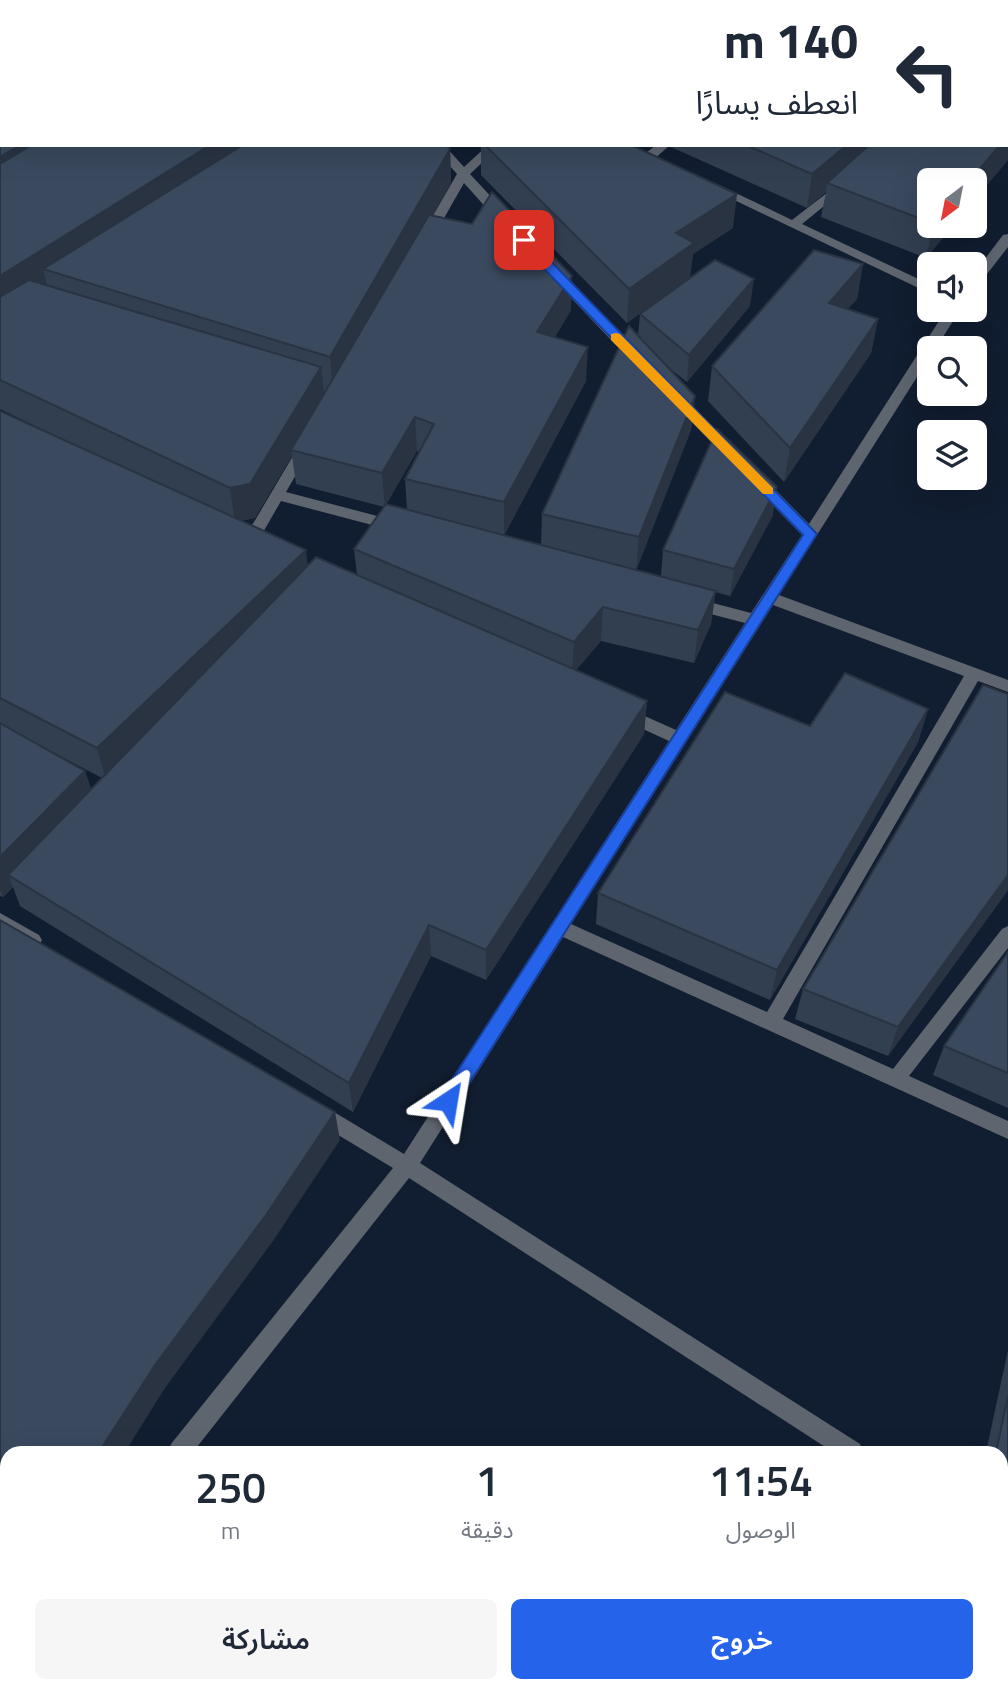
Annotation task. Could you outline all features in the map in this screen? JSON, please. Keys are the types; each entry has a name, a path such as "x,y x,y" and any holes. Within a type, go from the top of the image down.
{"street":[{"path":"439,147 516,232"},
{"path":"418,251 463,174 493,147"},
{"path":"650,158 662,147"},
{"path":"698,180 917,283"},
{"path":"795,225 848,180"},
{"path":"987,265 1008,238"},
{"path":"544,261 647,369"},
{"path":"184,1446 407,1166 945,322"},
{"path":"666,388 810,534"},
{"path":"249,544 311,436"},
{"path":"277,495 410,530"},
{"path":"771,598 1008,686"},
{"path":"677,599 757,620"},
{"path":"771,1023 974,673"},
{"path":"604,705 681,739"},
{"path":"0,920 48,949"},
{"path":"560,927 1008,1129"},
{"path":"895,1079 1008,934"},
{"path":"299,1101 407,1166 843,1446"}],"building":[{"path":"0,147 17,147 0,157"},
{"path":"29,147 207,147 0,276 0,164"},
{"path":"240,147 450,149 330,357 43,269"},
{"path":"487,147 635,147 737,194 676,233 694,243 629,289"},
{"path":"751,147 845,147 812,174"},
{"path":"867,147 998,147 980,168 917,168 917,217 827,183"},
{"path":"492,192 572,276 537,332 588,347 504,502 405,479 434,424 415,417 382,473 291,450 429,215 472,224"},
{"path":"814,250 863,264 829,303 878,319 790,448 712,366"},
{"path":"715,260 754,279 689,355 640,314"},
{"path":"29,280 321,367 250,484 230,488 0,380 0,297"},
{"path":"629,326 695,396 639,537 542,514"},
{"path":"0,411 306,550 97,748 0,698"},
{"path":"717,429 777,487 734,569 663,550"},
{"path":"386,504 716,591 698,630 603,607 574,642 354,549"},
{"path":"316,557 647,701 486,950 429,925 349,1083 8,875"},
{"path":"845,673 928,709 777,970 598,893 725,692 810,726"},
{"path":"983,685 1008,694 1008,875 898,1027 803,989"},
{"path":"0,723 85,771 0,857"},
{"path":"0,920 335,1112 266,1215 155,1365 103,1446 0,1446"},
{"path":"1008,952 1008,1073 944,1046"},
{"path":"1008,1396 1008,1446 997,1446"}],"slow traffic":[{"path":"616,337 768,491"}],"route":[{"path":"448,1101 810,534 524,240"}]}
